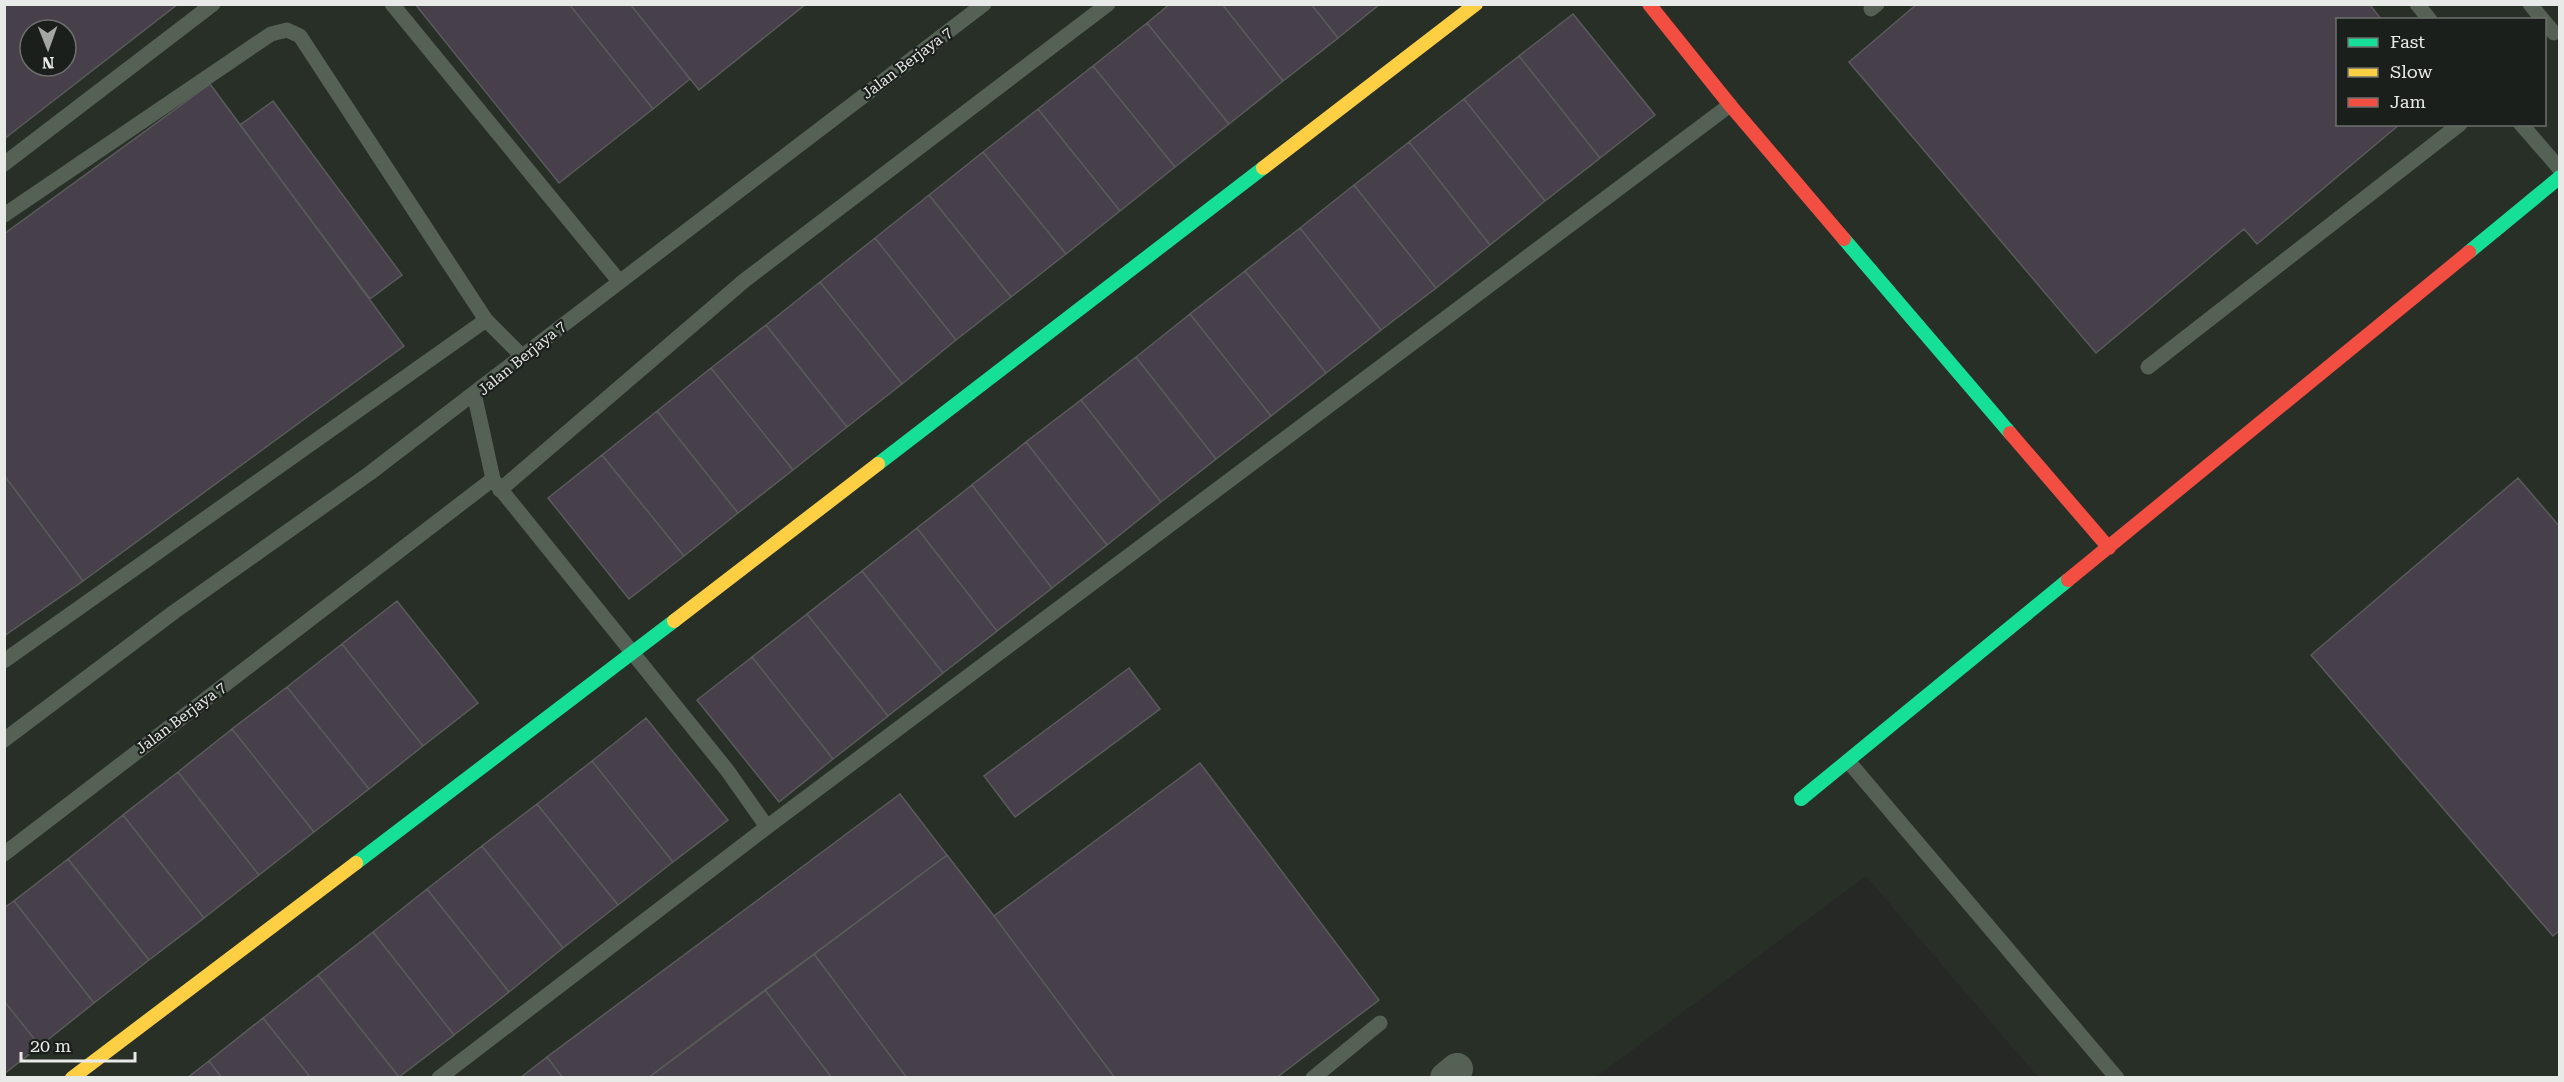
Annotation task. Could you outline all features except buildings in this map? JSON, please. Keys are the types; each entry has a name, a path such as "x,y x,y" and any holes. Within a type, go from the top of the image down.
{"street":[{"path":"72,1077 634,652 1476,4"},
{"path":"1649,4 1730,105 2109,548"},
{"path":"1801,799 2559,177"}],"lane":[{"path":"4,164 213,4"},
{"path":"392,4 619,281"},
{"name":"Jalan Berjaya 7","path":"4,854 496,484 474,393 984,4"},
{"path":"767,827 727,770 634,652 496,484 745,279 1108,4"},
{"path":"2417,4 2428,18"},
{"path":"2530,4 2542,18"},
{"path":"4,215 271,34 287,30 300,36 486,320 522,356"},
{"path":"439,1077 767,827 1730,105"},
{"path":"2148,368 2457,126"},
{"path":"2523,126 2559,169"},
{"path":"4,661 486,320"},
{"path":"4,740 174,612 370,473 474,393"},
{"path":"1848,762 2117,1077"},
{"path":"1313,1077 1380,1023"}],"shaded area":[{"path":"5,5 2559,5 2560,1074 2556,1077 2038,1077 1866,876 1596,1077 5,1078"}],"traffic: fast":[{"path":"878,464 1263,168"},
{"path":"2469,252 2560,177"},
{"path":"1844,239 2010,433"},
{"path":"1801,799 2068,580"},
{"path":"356,863 674,621"}],"traffic: slow":[{"path":"1263,168 1476,4"},
{"path":"674,621 878,464"},
{"path":"72,1078 356,863"}],"traffic: jam":[{"path":"1649,4 1730,105 1844,239"},
{"path":"2068,580 2469,252"},
{"path":"2010,433 2109,548"}]}
